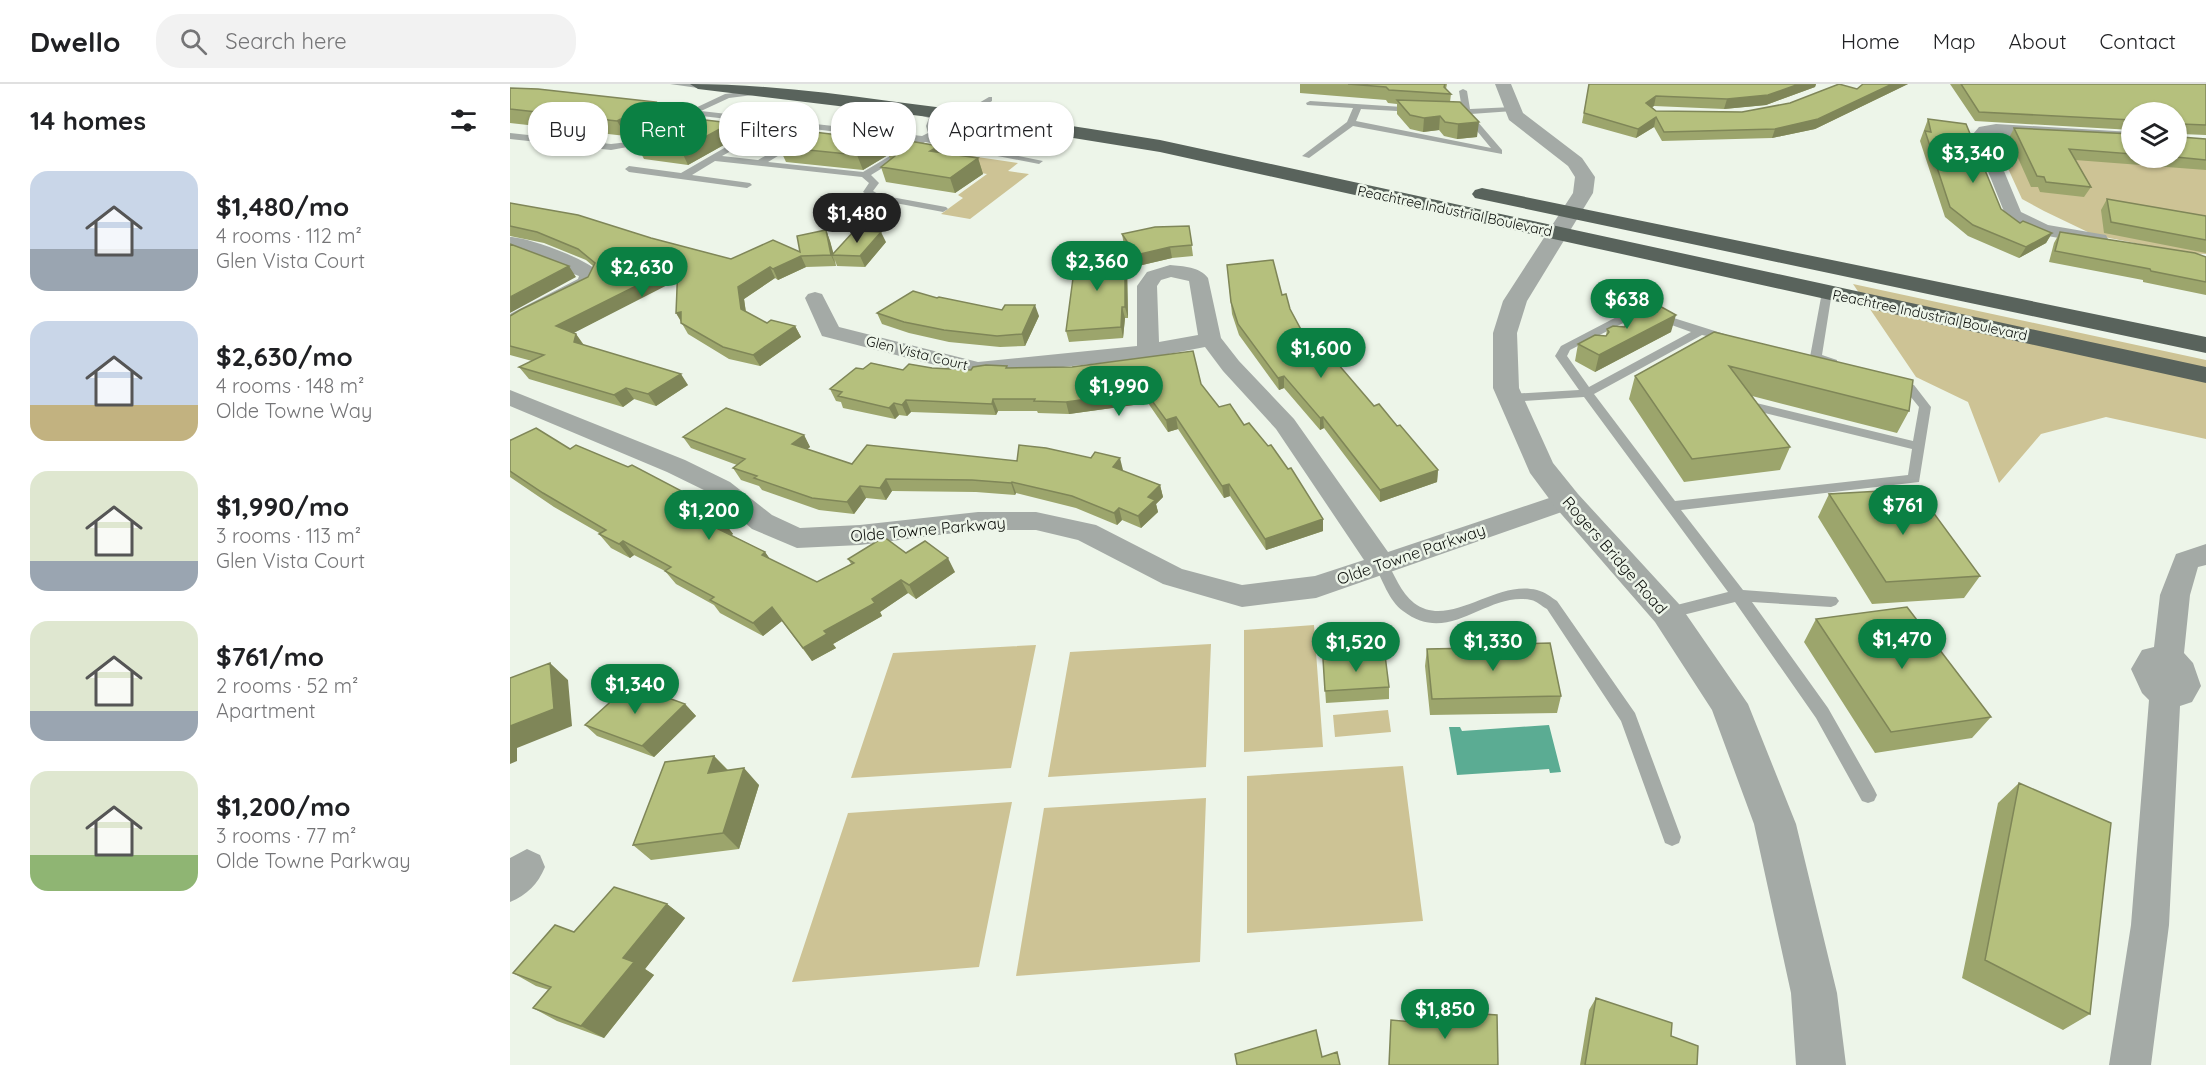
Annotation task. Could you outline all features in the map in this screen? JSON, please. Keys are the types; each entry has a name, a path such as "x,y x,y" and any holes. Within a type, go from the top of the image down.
{"highway":[{"name":"Peachtree Industrial Boulevard","path":"699,84 928,110"},
{"path":"958,95 995,100"},
{"name":"Peachtree Industrial Boulevard","path":"1074,131 2206,345"},
{"path":"1297,154 1328,161"},
{"name":"Peachtree Industrial Boulevard","path":"1463,190 1565,223 1827,292 2206,375"}],"street":[{"name":"Rogers Bridge Road","path":"1503,84 1515,116 1575,162 1585,177 1583,194 1515,301 1505,333 1506,388 1540,466 1567,501 1667,613 1729,704 1775,824 1814,993 1821,1065"},
{"path":"2116,243 2094,238 2005,194 1981,134 1985,130 2121,137"},
{"path":"510,243 517,243 583,269 590,274 586,283 510,322"},
{"path":"1148,351 1147,286 1154,276 1170,271 1184,272 1198,278 1210,339 1245,382 1285,424 1381,564"},
{"name":"Glen Vista Court","path":"815,298 830,331 978,369 1148,351 1210,339"},
{"name":"Olde Towne Parkway","path":"510,397 676,466 721,488 762,522 797,538 860,535 978,521 1036,521 1086,532 1173,577 1242,596 1316,587 1567,501"},
{"path":"2130,1065 2150,925 2165,695 2181,693 2185,686 2182,672 2168,657 2175,595 2186,561 2206,554"}],"lane":[{"path":"674,84 719,91 712,102"},
{"path":"1351,123 1499,152 1467,112 1463,91"},
{"path":"707,104 728,96 770,92"},
{"path":"804,95 928,114"},
{"path":"990,102 995,100"},
{"path":"1310,103 1425,111"},
{"path":"1297,154 1351,123 1358,106"},
{"path":"1448,112 1513,110"},
{"path":"707,114 928,140"},
{"path":"916,143 928,135"},
{"path":"510,136 610,147 620,146"},
{"path":"683,176 748,138 797,142 760,163"},
{"path":"865,175 896,156"},
{"path":"1012,156 1039,161"},
{"path":"713,158 865,175 878,180 868,192 877,197 943,209"},
{"path":"629,169 747,185"},
{"path":"1827,292 1810,356 1847,368"},
{"path":"1746,341 1700,331 1642,311 1630,314 1565,348 1561,356 1671,506 1740,595 1822,713 1868,795"},
{"path":"1630,314 1638,328"},
{"path":"1606,327 1615,340"},
{"path":"1510,398 1587,393 1700,331"},
{"path":"1588,336 1597,349"},
{"path":"1648,344 1655,356"},
{"path":"1626,356 1634,367"},
{"path":"1608,365 1616,377"},
{"path":"1671,506 1914,479 1925,407 1910,388 1878,378"},
{"path":"1741,404 1919,447"},
{"path":"1381,564 1406,605 1423,616 1447,618 1522,593 1537,595 1552,605 1629,718 1672,837"},
{"path":"1667,613 1740,595 1831,601"}],"shaded area":[{"path":"2035,137 2121,156 2121,168 2187,168 2187,155 2206,149 2206,254 2186,253 2094,235 2044,211 2022,199 2000,151"},
{"path":"954,156 971,156 1018,163 1008,171 1029,174 970,219 941,214 963,198 958,195 987,174 939,166"},
{"path":"1853,284 2206,360 2206,439 2106,417 2041,434 1999,483 1968,402 1916,377"},
{"path":"1314,625 1323,747 1244,752 1244,630"},
{"path":"1377,632 1380,651 1328,654 1326,636"},
{"path":"1211,644 1206,767 1048,777 1070,652"},
{"path":"1036,645 1011,768 851,778 893,653"},
{"path":"1388,710 1391,732 1335,737 1333,715"},
{"path":"1549,725 1561,772 1550,773 1549,769 1457,775 1449,727 1460,727 1462,731"},
{"path":"1403,766 1423,921 1247,933 1247,776"},
{"path":"1206,798 1200,962 1016,976 1044,808"},
{"path":"1012,802 979,967 792,982 848,813"}],"building":[{"path":"1348,84 1445,84 1444,87 1451,94 1389,90 1386,87"},
{"path":"1589,84 1799,84 1768,95 1727,99 1656,96 1646,103 1656,111 1742,112 1790,103 1839,84 1857,89 1863,84 1892,84 1818,119 1775,129 1664,132 1656,117 1638,129 1584,113"},
{"path":"1961,84 2206,84 2206,125 2187,124 2187,102 2121,102 2121,119 1979,112"},
{"path":"510,88 655,102 620,102 620,120 617,121 608,120 608,102 528,102 528,111 510,109"},
{"path":"1397,100 1460,102 1479,122 1458,124 1445,122 1440,116 1424,118 1410,115"},
{"path":"1928,119 1966,124 2001,209 2020,223 2023,221 2052,233 2026,247 1973,225 1950,207 1925,131 1931,132"},
{"path":"707,120 719,122 719,129 707,136"},
{"path":"2014,128 2121,133 2121,153 2069,149 2091,187 2046,182 2044,177 2037,176"},
{"path":"819,133 831,134 831,152 819,151"},
{"path":"2187,137 2206,139 2206,160 2187,158"},
{"path":"916,142 928,144 928,156 978,158 950,178 881,167 895,156 916,156"},
{"path":"2107,199 2206,216 2206,240 2111,222"},
{"path":"510,203 578,215 651,238 731,259 773,240 800,252 797,236 826,230 831,255 801,256 773,269 770,267 738,287 741,309 767,323 771,320 795,326 753,355 723,347 681,323 681,312 676,313 678,265 556,326 576,334 574,342 681,374 648,394 626,388 614,395 519,367 544,355 510,346 510,316 588,277 595,263 578,249 537,232 510,226"},
{"path":"1189,226 1192,245 1170,247 1136,255 1122,234 1155,227"},
{"path":"854,231 881,232 860,256 832,255"},
{"path":"2060,232 2195,253 2206,257 2206,282 2055,251"},
{"path":"510,244 569,266 510,297"},
{"path":"1089,250 1125,256 1125,307 1122,307 1121,327 1066,331 1075,263"},
{"path":"1273,260 1282,295 1286,294 1290,309 1311,348 1317,346 1334,365 1338,364 1374,406 1379,404 1397,426 1400,425 1438,470 1380,490 1323,417 1320,418 1284,376 1278,378 1238,324 1231,302 1227,265"},
{"path":"913,291 937,298 1002,310 1005,305 1035,305 1022,334 997,336 944,330 904,322 877,313"},
{"path":"1656,304 1676,315 1599,355 1578,344 1595,335 1606,336 1609,332 1607,329 1613,326 1625,327 1627,323 1625,320 1636,314 1648,315 1651,311 1649,308"},
{"path":"1714,332 1913,380 1909,411 1729,366 1790,447 1692,459 1635,376"},
{"path":"1193,351 1201,384 1219,407 1230,404 1244,425 1249,423 1268,446 1271,445 1288,469 1291,468 1323,519 1265,539 1229,484 1222,486 1176,417 1166,420 1145,391 1066,402 993,399 992,404 906,400 902,405 894,403 889,408 838,396 842,392 830,389 856,368 863,369 871,363 903,370 909,364 971,370 973,367 986,365 1007,366 1006,368 1072,367"},
{"path":"726,408 804,435 792,444 852,464 867,445 1017,461 1019,445 1046,448 1091,458 1095,452 1120,458 1113,467 1160,485 1148,497 1155,500 1138,516 1119,508 1114,513 1072,496 1012,482 886,479 880,488 860,486 847,502 812,498 754,478 757,476 733,468 745,459 683,437"},
{"path":"536,428 570,449 576,445 628,467 632,465 691,496 683,501 723,521 714,527 765,552 762,555 817,582 854,563 848,559 884,537 906,553 925,541 948,558 909,585 901,580 872,599 875,603 824,631 827,634 803,648 772,607 753,623 710,600 714,597 665,571 671,567 623,541 619,544 599,534 606,530 510,471 510,440"},
{"path":"1916,489 1980,576 1886,582 1829,494"},
{"path":"1907,607 1991,717 1891,732 1816,619"},
{"path":"1550,643 1561,696 1432,699 1427,649"},
{"path":"1385,655 1389,687 1325,691 1323,659"},
{"path":"550,663 554,709 510,726 510,678"},
{"path":"630,684 685,704 642,746 585,725"},
{"path":"714,756 708,773 744,768 723,833 633,845 665,762"},
{"path":"2019,783 2111,823 2090,1014 1985,960"},
{"path":"614,887 667,904 623,958 634,962 581,1026 533,1008 551,987 513,973 555,925 574,932"},
{"path":"1596,998 1672,1023 1671,1036 1698,1046 1697,1065 1585,1065"},
{"path":"1425,1010 1497,1015 1498,1065 1389,1065 1391,1020 1425,1023"},
{"path":"1316,1030 1322,1057 1337,1052 1340,1065 1237,1065 1235,1054"}]}
